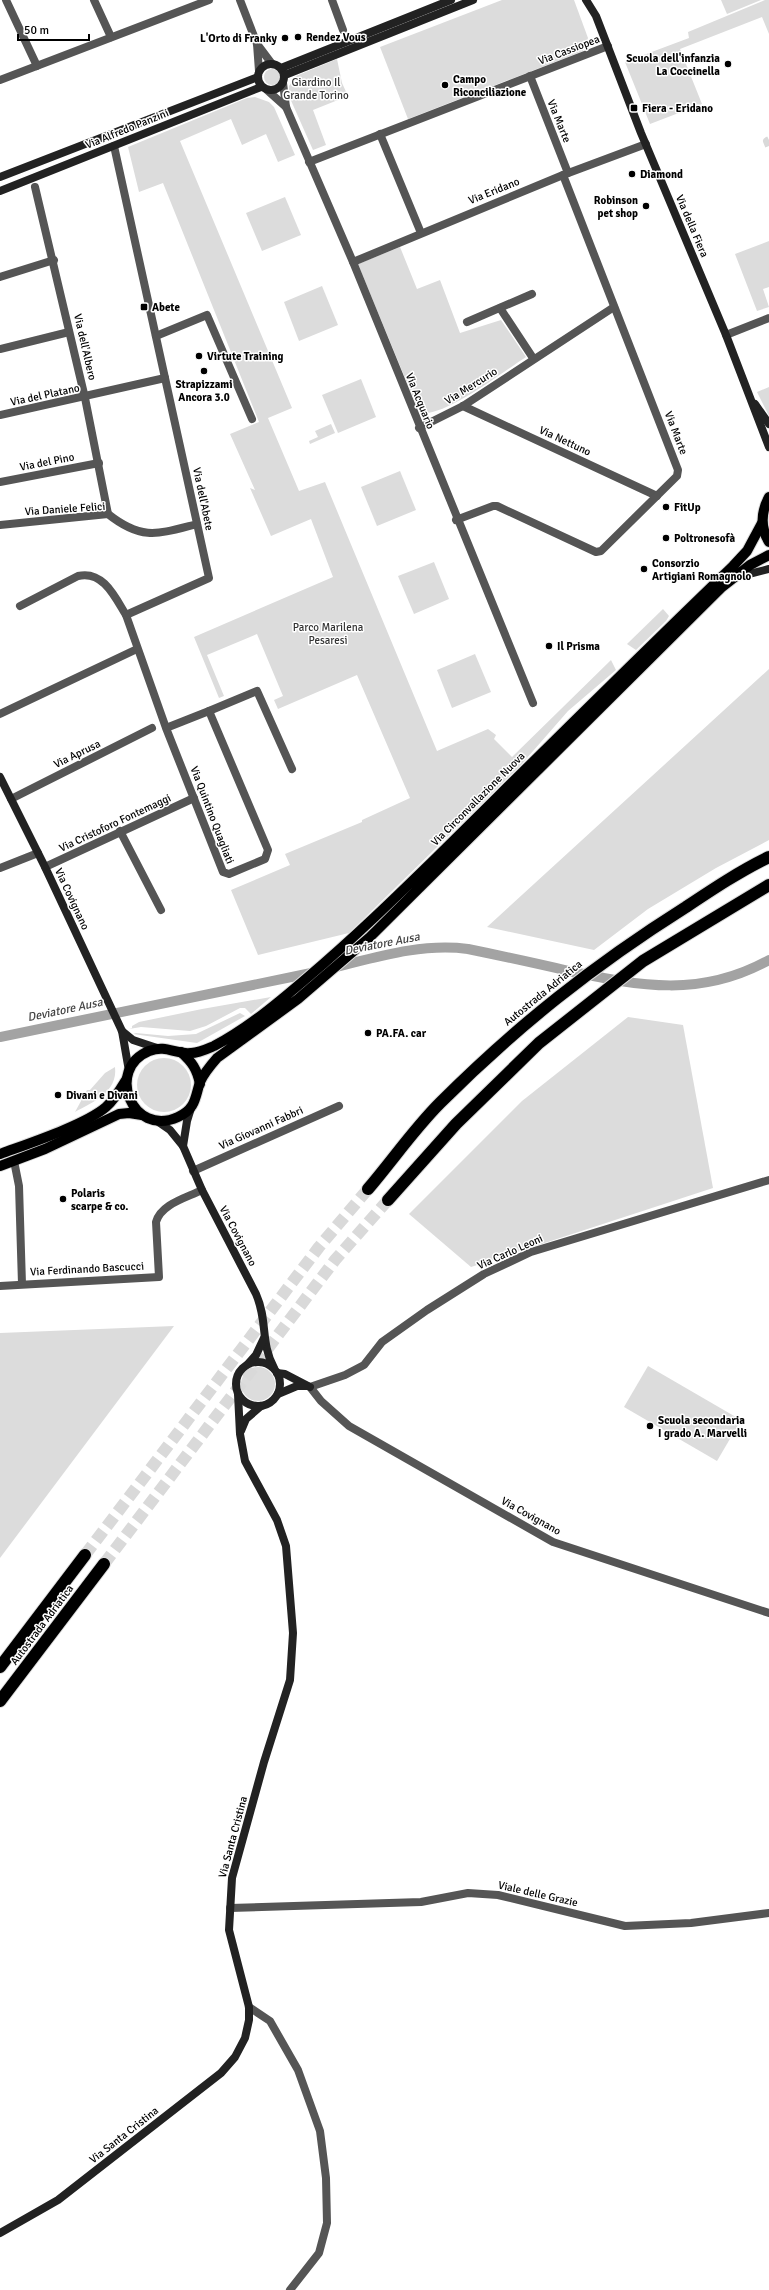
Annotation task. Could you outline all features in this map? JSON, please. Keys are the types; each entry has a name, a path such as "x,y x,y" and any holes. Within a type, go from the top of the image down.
{"highway":[{"name":"Autostrada Adriatica","path":"368,1189 439,1104 523,1025 558,996 626,944 746,869 769,857"},
{"path":"388,1200 456,1124 539,1043 643,961 769,885"},
{"name":"Autostrada Adriatica","path":"0,1667 85,1555"},
{"name":"Autostrada Adriatica","path":"0,1701 104,1564"}],"main road":[{"name":"Via Circonvallazione Nuova","path":"157,1048 169,1048 190,1054 216,1045 286,996 354,938 733,566 747,551 762,523 762,514 769,497"},
{"path":"762,523 769,542"},
{"name":"Via Circonvallazione Nuova","path":"192,1107 198,1096 200,1084 206,1070 217,1058 298,999 370,937 732,578 763,557 769,555"},
{"path":"0,1154 88,1118 105,1108 116,1096 128,1076 135,1060 145,1052 157,1048"},
{"path":"181,1052 191,1060 197,1071 200,1084"},
{"path":"128,1076 130,1100 142,1115"},
{"path":"0,1166 45,1149 119,1114 129,1113 142,1115 157,1121 176,1118 192,1107"}],"street":[{"path":"6,0 37,66"},
{"path":"94,0 111,37"},
{"path":"0,80 209,0"},
{"path":"240,0 257,44 272,64 283,75"},
{"path":"332,0 344,30"},
{"name":"Via Alfredo Panzini","path":"0,191 264,88 276,90 283,75 451,0"},
{"name":"Via Alfredo Panzini","path":"283,75 473,0"},
{"name":"Via della Fiera","path":"586,0 596,16 646,144 726,335 768,446 769,454"},
{"name":"Via della Fiera","path":"594,0 596,16"},
{"path":"257,44 259,74 264,88"},
{"name":"Via Cassiopea","path":"309,162 608,46"},
{"name":"Via Alfredo Panzini","path":"0,178 259,74 267,65 272,64"},
{"name":"Via Acquario","path":"283,75 286,107 353,262 456,520 533,703"},
{"name":"Via Marte","path":"456,520 493,506 497,506 596,552 601,551 658,496 677,476 678,470 614,307 530,76"},
{"name":"Via Acquario","path":"264,88 286,107"},
{"path":"380,134 421,233"},
{"name":"Via Eridano","path":"353,262 566,174 646,144"},
{"name":"Via dell'Abete","path":"114,146 209,578 126,615"},
{"name":"Via dell'Albero","path":"35,187 54,260 85,398 108,514"},
{"path":"0,277 54,260"},
{"path":"467,322 532,294"},
{"name":"Via Mercurio","path":"419,428 463,406 533,358 614,307"},
{"path":"500,308 533,358"},
{"path":"156,336 207,314 252,419"},
{"path":"726,335 769,318"},
{"path":"0,349 69,332"},
{"name":"Via del Platano","path":"0,415 85,398 165,378"},
{"path":"747,392 769,424"},
{"name":"Via Nettuno","path":"463,406 658,496"},
{"name":"Via del Pino","path":"0,482 99,463"},
{"name":"Via Daniele Felici","path":"0,525 108,514 124,526 143,534 168,532 197,524"},
{"path":"732,578 769,569"},
{"path":"20,606 78,576 86,574 102,580 126,615 166,728 257,691 292,769"},
{"path":"0,714 137,649"},
{"name":"Via Quintino Quagliati","path":"166,728 223,872 229,874 265,859 268,850 209,711"},
{"name":"Via Aprusa","path":"11,799 152,728"},
{"name":"Via Covignano","path":"0,778 45,867 122,1031 128,1076"},
{"name":"Via Cristoforo Fontemaggi","path":"45,867 194,798"},
{"path":"120,831 161,910"},
{"path":"0,868 38,853"},
{"path":"122,1031 133,1040 157,1048"},
{"name":"Via Giovanni Fabbri","path":"193,1171 339,1106"},
{"path":"183,1146 187,1120 192,1107"},
{"name":"Via Covignano","path":"157,1121 170,1130 183,1146 202,1190 263,1310 264,1338 268,1357 276,1371"},
{"path":"14,1161 18,1181 22,1284"},
{"name":"Via Carlo Leoni","path":"310,1386 345,1375 364,1365 382,1342 427,1310 484,1274 531,1252 769,1180"},
{"name":"Via Ferdinando Bascucci","path":"0,1286 159,1276 156,1222 158,1215 163,1209 202,1190"},
{"name":"Via Covignano","path":"247,1364 256,1355 264,1338"},
{"path":"261,1406 248,1404 238,1394 236,1381 238,1374 247,1364 261,1362 276,1371 310,1386"},
{"path":"240,1434 246,1419 261,1406 274,1399 278,1394 280,1387 276,1371"},
{"path":"278,1394 297,1386 310,1386"},
{"name":"Via Covignano","path":"310,1386 321,1401 349,1426 553,1542 769,1613"},
{"name":"Via Santa Cristina","path":"0,2232 58,2200 221,2073 235,2056 245,2038 249,2007 229,1930 232,1878 264,1762 290,1680 293,1634 286,1546 277,1520 244,1461 240,1434 238,1394"},
{"name":"Viale delle Grazie","path":"230,1908 421,1902 468,1893 498,1895 625,1926 691,1923 769,1913"},
{"path":"249,2007 270,2021 298,2070 320,2131 326,2178 327,2222 319,2253 290,2290"}],"green space":[{"name":"Campo Riconciliazione","path":"502,0 574,0 588,38 583,51 408,119 380,47"},
{"path":"721,0 761,0 727,14"},
{"path":"765,0 769,0 769,34 762,17 680,49 702,104 650,124 625,62 689,38 688,32"},
{"name":"Giardino Il Grande Torino","path":"337,59 342,83 348,96 313,110 326,145 313,150 289,96 289,86 296,76"},
{"path":"272,69 279,74 280,77 275,84 272,85 265,80 264,77 269,70"},
{"name":"Parco Marilena Pesaresi","path":"255,97 269,102 274,107 295,155 278,162 266,134 242,145 231,119 180,141 292,408 268,418 299,491 325,482 437,751 488,729 496,735 494,739 512,757 611,660 616,670 568,711 520,766 349,933 258,955 231,890 290,865 285,854 362,822 362,820 410,798 357,675 278,709 274,700 283,696 257,634 207,655 224,696 219,698 194,637 333,577 311,519 271,536 250,488 255,490 230,434 259,422 163,183 139,192 128,147 247,98"},
{"path":"285,197 301,235 262,251 246,213"},
{"path":"769,241 769,287 763,289 769,307 757,311 735,254"},
{"path":"400,247 417,289 440,280 460,333 501,320 526,357 474,392 444,408 431,413 420,413 417,407 358,264"},
{"path":"322,286 338,325 299,341 284,302"},
{"path":"361,379 376,417 338,433 322,395"},
{"path":"769,387 769,416 757,392"},
{"path":"331,424 335,433 310,444 309,441 318,437 315,431"},
{"path":"400,471 416,510 377,526 361,487"},
{"path":"434,562 449,599 414,614 398,576"},
{"path":"663,609 669,616 666,621 636,650 627,644"},
{"path":"475,654 491,692 452,708 437,670"},
{"path":"769,669 769,840 716,868 648,909 594,950 487,927"},
{"path":"271,997 251,1014 245,1008 240,1008 206,1026 190,1031 141,1027 129,1029 139,1022"},
{"path":"240,1013 245,1016 197,1043 133,1034 168,1036 196,1034"},
{"path":"628,1017 683,1025 713,1188 471,1267 409,1214 522,1101"},
{"path":"164,1058 174,1060 183,1066 189,1075 191,1085 189,1095 183,1104 174,1110 164,1112 154,1110 145,1104 139,1095 137,1085 139,1075 145,1066 154,1060"},
{"path":"115,1067 113,1083 108,1090 96,1100 75,1112 87,1090 90,1090 105,1073"},
{"path":"174,1326 0,1558 0,1333"},
{"path":"648,1366 741,1420 717,1461 624,1407"},
{"path":"255,1367 261,1367 265,1368 272,1374 275,1384 274,1391 268,1398 261,1401 255,1401 251,1400 244,1394 241,1387 241,1381 242,1377 248,1370"}],"waterway":[{"name":"Deviatore Ausa","path":"332,968 416,949 451,948 468,949 621,981 670,985 695,984 719,980 744,972 769,960"},
{"name":"Deviatore Ausa","path":"0,1037 316,972"}],"tunnel":[{"path":"769,140 767,141 769,146"},
{"path":"85,1555 319,1247 368,1189"},
{"path":"104,1564 335,1260 388,1200"}],"place":[{"name":"Rendez Vous","path":"298,37"},
{"name":"L'Orto di Franky","path":"285,38"},
{"name":"Scuola dell'infanzia La Coccinella","path":"728,64"},
{"name":"Campo Riconciliazione","path":"445,85"},
{"name":"Fiera - Eridano","path":"634,108"},
{"name":"Diamond","path":"632,174"},
{"name":"Robinson pet shop","path":"646,206"},
{"name":"Abete","path":"144,307"},
{"name":"Virtute Training","path":"199,356"},
{"name":"Strapizzami Ancora 3.0","path":"204,371"},
{"name":"FitUp","path":"666,507"},
{"name":"Poltronesofà","path":"666,538"},
{"name":"Consorzio Artigiani Romagnolo","path":"644,569"},
{"name":"Il Prisma","path":"549,646"},
{"name":"PA.FA. car","path":"368,1033"},
{"name":"Divani e Divani","path":"58,1095"},
{"name":"Polaris scarpe & co.","path":"63,1199"},
{"name":"Scuola secondaria I grado A. Marvelli","path":"650,1426"}]}
